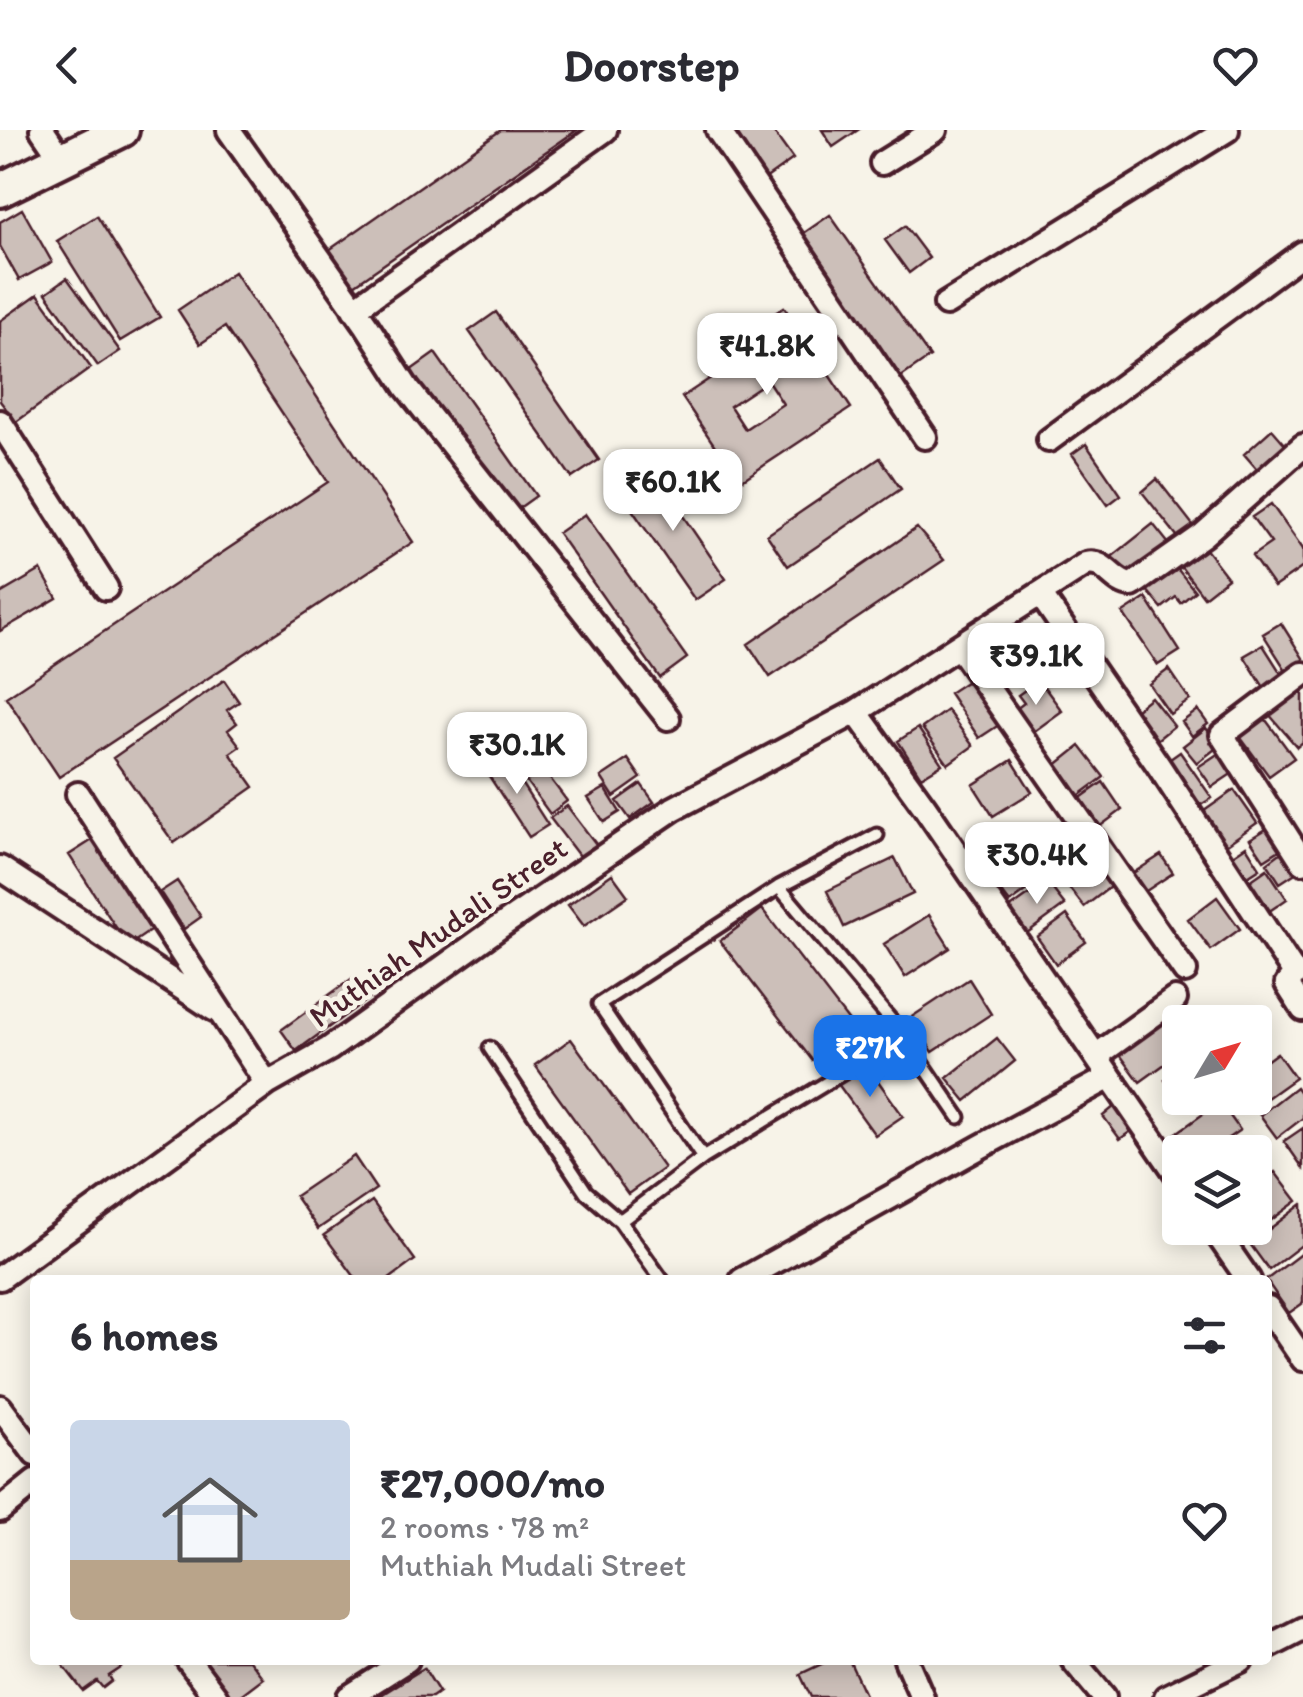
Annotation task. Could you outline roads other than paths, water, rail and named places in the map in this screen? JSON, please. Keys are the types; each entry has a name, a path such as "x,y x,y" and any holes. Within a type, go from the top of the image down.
{"street":[{"path":"42,130 62,158"},
{"path":"0,190 122,130"},
{"path":"229,130 368,326 406,388 668,718"},
{"path":"354,310 604,130"},
{"path":"718,130 925,437"},
{"path":"882,163 935,130"},
{"path":"946,304 1227,130"},
{"path":"1049,440 1303,253"},
{"path":"0,422 106,588"},
{"name":"Muthiah Mudali Street","path":"0,1278 267,1084 328,1049 673,810 856,712 1092,562 1104,567 1118,582 1132,586 1203,536 1303,446"},
{"path":"1040,594 1295,974 1287,984 1303,1009"},
{"path":"959,647 1186,972"},
{"path":"1303,674 1222,735 1303,862"},
{"path":"856,712 1162,1153"},
{"path":"78,794 267,1084"},
{"path":"0,868 225,1017"},
{"path":"1096,1056 1175,999"},
{"path":"751,1275 1110,1077"},
{"path":"1225,1245 1246,1275"},
{"path":"1276,1337 1303,1359"},
{"path":"0,1407 30,1447"},
{"path":"0,1510 30,1486"},
{"path":"1272,1645 1303,1630"},
{"path":"192,1665 216,1697"},
{"path":"349,1697 399,1665"},
{"path":"908,1665 922,1697"},
{"path":"1077,1665 1104,1697"},
{"path":"1170,1696 1231,1665"}],"lane":[{"path":"703,1158 599,1004 779,887 876,835"},
{"path":"779,887 904,1036 960,1117"},
{"path":"620,1222 703,1158 904,1036"},
{"path":"490,1048 586,1192 620,1222 658,1275"}]}
